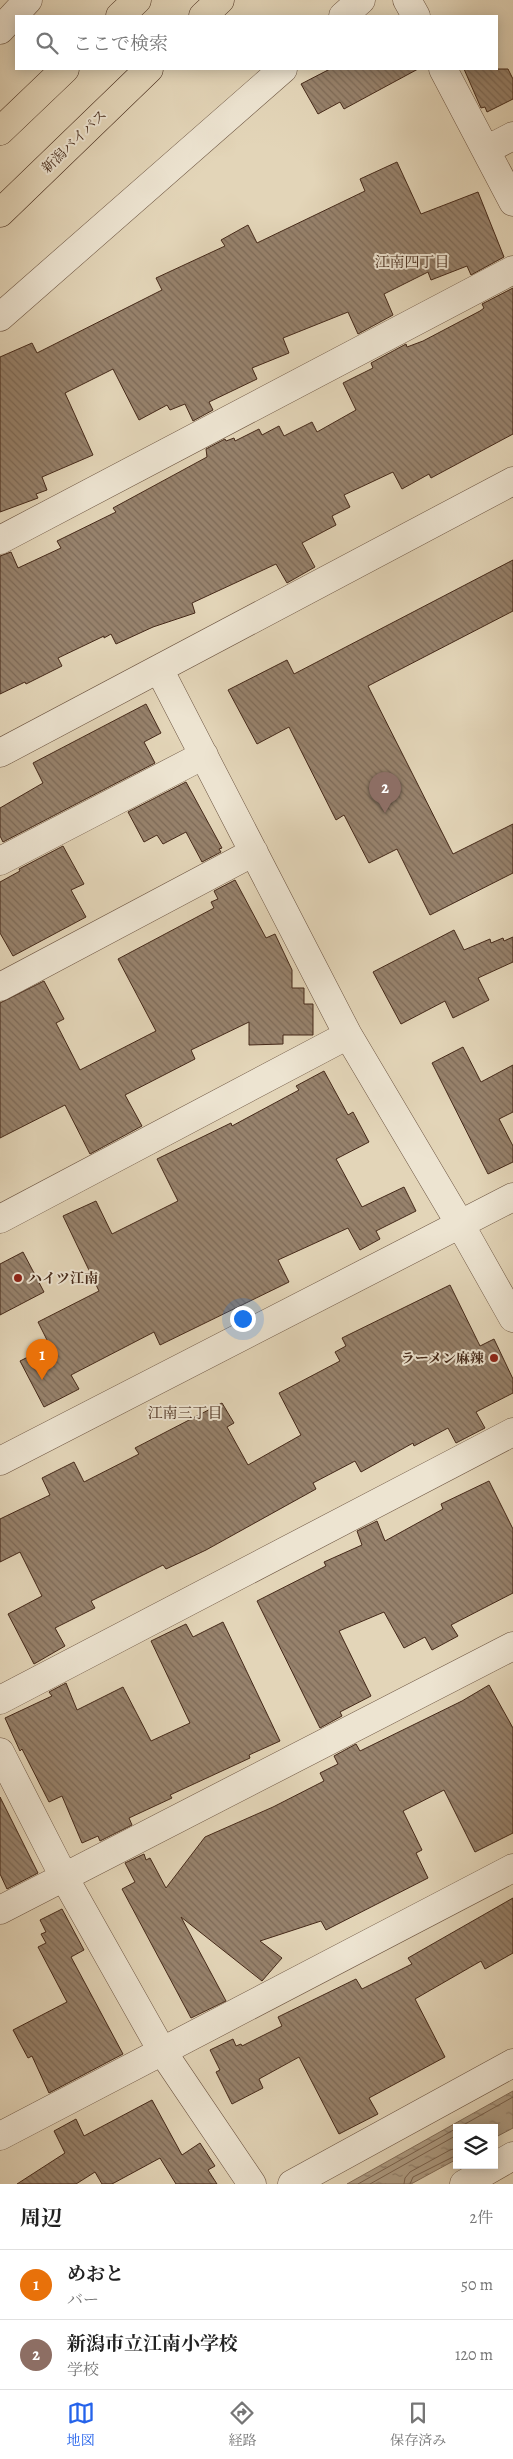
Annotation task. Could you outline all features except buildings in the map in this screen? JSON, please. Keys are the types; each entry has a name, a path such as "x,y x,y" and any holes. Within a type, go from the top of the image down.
{"highway":[{"path":"121,15 137,0"},
{"path":"204,15 220,0"},
{"path":"0,131 64,70"},
{"name":"新潟バイパス","path":"0,213 148,70"}],"street":[{"path":"0,30 28,0"},
{"path":"344,15 361,0"},
{"path":"407,0 415,15"},
{"path":"0,316 282,70"},
{"path":"444,70 513,202"},
{"path":"486,150 513,136"},
{"path":"0,540 513,270"},
{"path":"0,753 513,481"},
{"path":"159,668 348,1036 460,1224 513,1318"},
{"path":"0,861 204,755"},
{"path":"0,987 254,852"},
{"path":"0,1219 348,1036"},
{"path":"0,1461 513,1197"},
{"path":"0,1700 513,1432"},
{"path":"0,1910 513,1646"},
{"path":"0,1752 64,1877 162,2051 252,2184"},
{"path":"0,2136 513,1868"},
{"path":"292,2184 513,2063"},
{"path":"464,2184 513,2156"}],"water":[{"path":"513,2091 513,2128 498,2136 498,2124 454,2124"},
{"path":"453,2125 453,2161 411,2184 347,2184"}],"place":[{"name":"新潟市立江南小学校","path":"385,813"},
{"name":"ハイツ江南","path":"18,1278"},
{"name":"ラーメン麻辣","path":"494,1358"},
{"name":"めおと","path":"42,1380"}],"district":[{"name":"江南四丁目","path":"412,262"},
{"name":"江南三丁目","path":"185,1413"}]}
